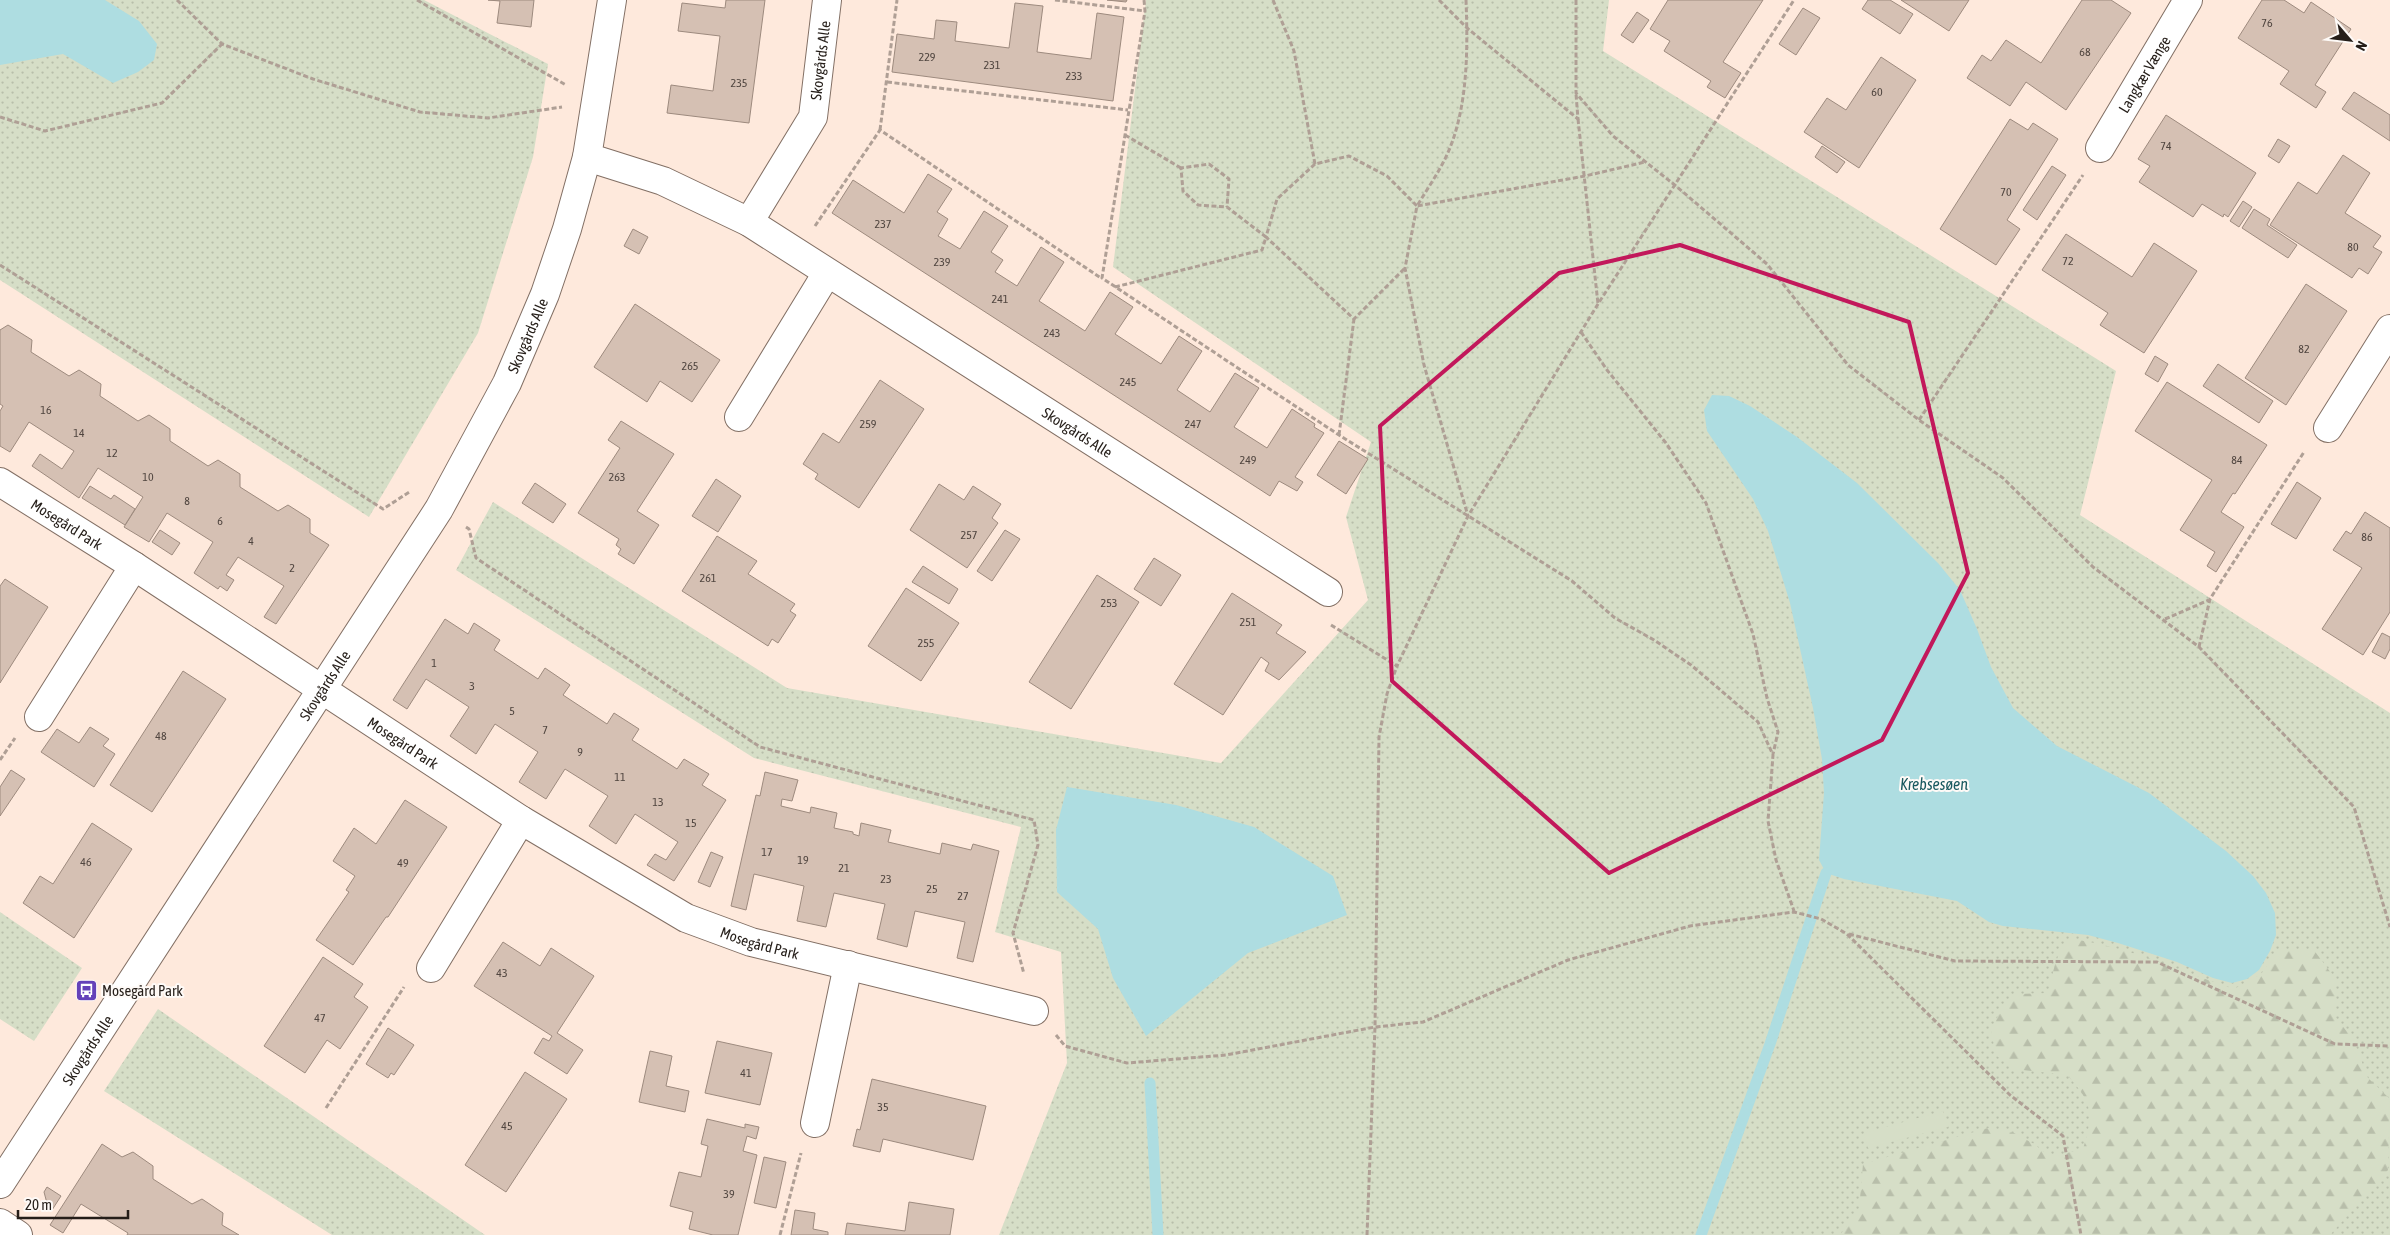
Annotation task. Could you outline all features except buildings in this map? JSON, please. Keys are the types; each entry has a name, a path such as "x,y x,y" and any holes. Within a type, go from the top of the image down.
{"street":[{"name":"Skovgårds Alle","path":"0,1184 439,509 507,383 537,312 567,229 586,157 597,102 612,0"},
{"name":"Skovgårds Alle","path":"749,222 814,117 827,0"},
{"name":"Langkær Vænge","path":"2100,148 2188,0"},
{"name":"Skovgårds Alle","path":"586,157 663,181 749,222 1328,592"},
{"path":"739,418 827,273"},
{"path":"2328,428 2390,329"},
{"name":"Mosegård Park","path":"0,482 134,566 521,820 686,918 752,942 1034,1011"},
{"path":"39,717 134,566"},
{"path":"432,968 521,820"},
{"path":"815,1123 848,965"},
{"path":"0,1223 18,1235"}],"path":[{"path":"177,0 222,44 313,79 420,112 488,118 597,102"},
{"path":"417,0 597,102"},
{"path":"797,253 880,130 897,0"},
{"path":"1055,0 1145,11"},
{"path":"1102,278 1145,11 1144,0"},
{"path":"1273,0 1294,51 1315,164"},
{"path":"1439,0 1467,28 1578,119"},
{"path":"1466,0 1467,28 1462,111 1445,159 1417,206 1405,268 1424,365 1468,516"},
{"path":"1576,0 1576,93 1598,304"},
{"path":"1368,1235 1375,1027 1379,737 1387,694 1397,666 1468,516 1598,304 1676,186 1794,0"},
{"path":"0,117 45,131 162,103 222,44"},
{"path":"887,82 1128,110"},
{"path":"1576,93 1613,136 1676,186 1767,264 1848,365 1919,420 2003,478 2093,567 2165,619 2199,647 2354,807 2390,926"},
{"path":"880,130 1339,435 1572,581 1615,618 1654,640 1691,665 1758,722 1773,755"},
{"path":"1125,135 1181,168 1209,164 1229,179 1227,207"},
{"path":"1919,420 2100,148"},
{"path":"1115,287 1262,250 1277,199 1315,164 1349,156 1387,176 1417,206"},
{"path":"1417,206 1585,176 1645,162"},
{"path":"1181,168 1182,191 1198,205 1227,207 1266,236 1354,319"},
{"path":"0,265 383,509 409,490 439,509 469,529 476,558 760,747 1034,820 1038,844 1013,933 1034,1011 1065,1046 1127,1063 1226,1054 1375,1027 1423,1022 1568,960 1690,926 1794,912 1802,913 1821,919 1847,934 2010,1095 2063,1136 2081,1235"},
{"path":"1339,435 1354,319 1405,268"},
{"path":"1581,332 1607,370 1666,443 1706,503 1753,634 1767,698 1778,732 1773,755 1768,821 1776,860 1794,912"},
{"path":"2199,647 2210,600 2309,444 2328,428"},
{"path":"1328,592 1331,625 1397,666"},
{"path":"2165,619 2210,600"},
{"path":"1847,934 1955,961 2157,962 2334,1044 2390,1046"},
{"path":"326,1108 413,974 432,968"},
{"path":"780,1235 805,1139 815,1123"}],"highlighted area":[{"path":"1680,245 1909,322 1968,573 1882,740 1609,873 1392,681 1380,426 1559,273"}],"green space":[{"path":"0,0 424,0 548,64 533,157 478,333 369,517 0,280"},
{"path":"1146,0 1609,0 1603,51 2116,371 2080,515 2390,713 2390,1235 999,1235 1067,1063 1061,952 995,932 1021,827 754,758 456,570 493,502 787,688 1221,763 1368,600 1346,517 1371,442 1113,267"},
{"path":"0,912 82,968 34,1041 0,1019"},
{"path":"2072,939 2114,948 2154,960 2234,989 2261,974 2278,951 2313,949 2334,977 2336,1018 2353,1039 2368,1078 2390,1099 2388,1170 2330,1235 1840,1235 1859,1210 1863,1164 1988,1128 2014,1133 2034,1144 2050,1157 2083,1149 2090,1117 2086,1101 2076,1085 2067,1075 2014,1069 1997,1056 1991,1033 1999,1013 2018,994 2049,993 2058,956"},
{"path":"158,1009 485,1235 332,1235 104,1091"},
{"path":"1943,1111 1948,1127 1868,1148 1864,1133"}],"water":[{"path":"0,0 105,0 139,21 157,44 154,60 138,72 113,83 63,54 0,65"},
{"name":"Krebsesøen","path":"1712,395 1729,396 1750,406 1797,437 1857,483 1938,563 1960,590 1991,667 2013,708 2057,746 2149,793 2226,851 2253,876 2266,893 2275,913 2276,935 2270,951 2259,970 2247,979 2232,983 2213,978 2177,962 2118,943 2088,935 2003,926 1989,922 1957,901 1844,879 1826,873 1819,860 1824,793 1822,759 1790,603 1768,531 1753,499 1707,431 1704,410"},
{"path":"1067,787 1176,805 1254,827 1333,876 1347,915 1248,953 1146,1036 1113,978 1098,929 1057,892 1056,830"}],"waterway":[{"path":"1701,1235 1770,1044 1826,873"},
{"path":"1150,1083 1158,1235"}],"place":[{"name":"Mosegård Park","path":"86,990"}]}
